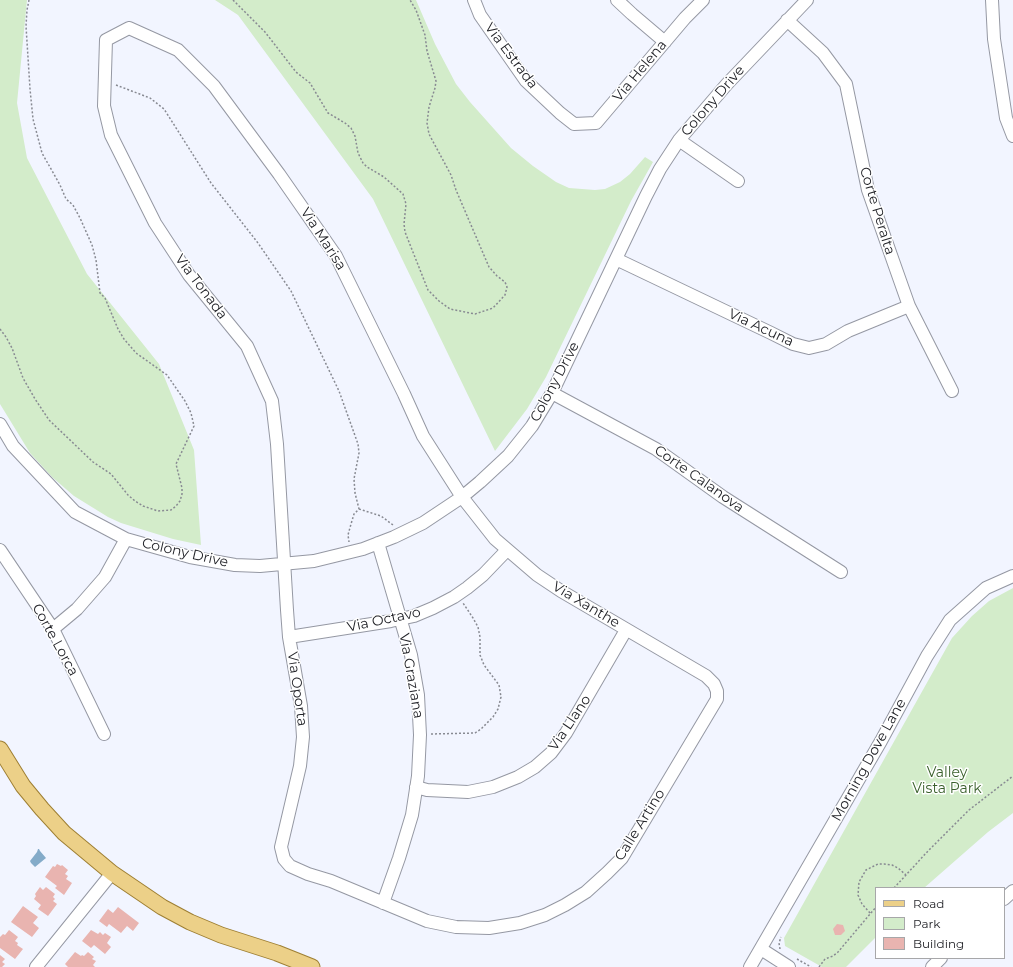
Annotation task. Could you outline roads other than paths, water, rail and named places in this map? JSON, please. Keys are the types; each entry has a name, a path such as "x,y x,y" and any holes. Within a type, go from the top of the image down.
{"main road":[{"path":"0,749 23,786 42,809 64,833 112,873 162,907 190,922 221,935 277,953 312,967"}],"street":[{"name":"Via Estrada","path":"474,0 480,15 526,81 574,124 596,123"},
{"path":"617,0 665,42"},
{"name":"Via Helena","path":"596,123 685,18 703,0"},
{"name":"Colony Drive","path":"0,424 13,446 75,512 126,539 190,557 216,562 260,566 314,561 378,543 423,523 462,497 480,482 508,456 532,426 552,393 660,169 679,140 727,84 807,0"},
{"path":"992,0 995,47 1006,118 1013,136"},
{"name":"Corte Peralta","path":"787,20 823,53 846,84 868,190 909,306 952,391"},
{"name":"Via Tonada","path":"128,28 106,40 104,106 111,135 155,223 189,274 247,346 272,401 277,444 285,564"},
{"name":"Via Marisa","path":"128,28 178,50 214,86 279,174 336,256 423,436 462,497"},
{"path":"679,140 738,181"},
{"name":"Via Acuna","path":"616,259 792,344 809,348 826,344 848,331 909,306"},
{"name":"Corte Calanova","path":"552,393 656,449 723,497 842,572"},
{"name":"Via Xanthe","path":"462,497 495,539 537,575 626,630 706,676 714,684 717,691 717,699"},
{"path":"53,629 77,609 105,577 126,539"},
{"name":"Via Graziana","path":"378,543 401,619 410,655 418,695 420,735 412,815 383,903"},
{"name":"Corte Lorca","path":"0,550 53,629 104,734"},
{"name":"Via Octavo","path":"289,637 414,616 456,596 483,575 507,550"},
{"name":"Via Oporta","path":"284,859 281,848 300,766 303,737 301,706 289,637 285,564"},
{"name":"Morning Dove Lane","path":"750,967 881,741 927,656 950,620 986,588 1013,576"},
{"name":"Via Llano","path":"416,787 427,790 468,792 493,787 535,768 551,753 566,733 626,630"},
{"name":"Calle Artino","path":"284,859 290,866 308,874 331,881 427,921 456,927 489,928 520,923 545,916 586,892 608,874 622,858 717,699"},
{"path":"36,967 112,873"},
{"path":"1005,898 1013,891"},
{"path":"761,949 791,962"},
{"path":"932,967 940,959"}],"water":[{"path":"38,849 46,858 35,867 30,861"}],"park label":[{"name":"Valley Vista Park","path":"947,782"}]}
